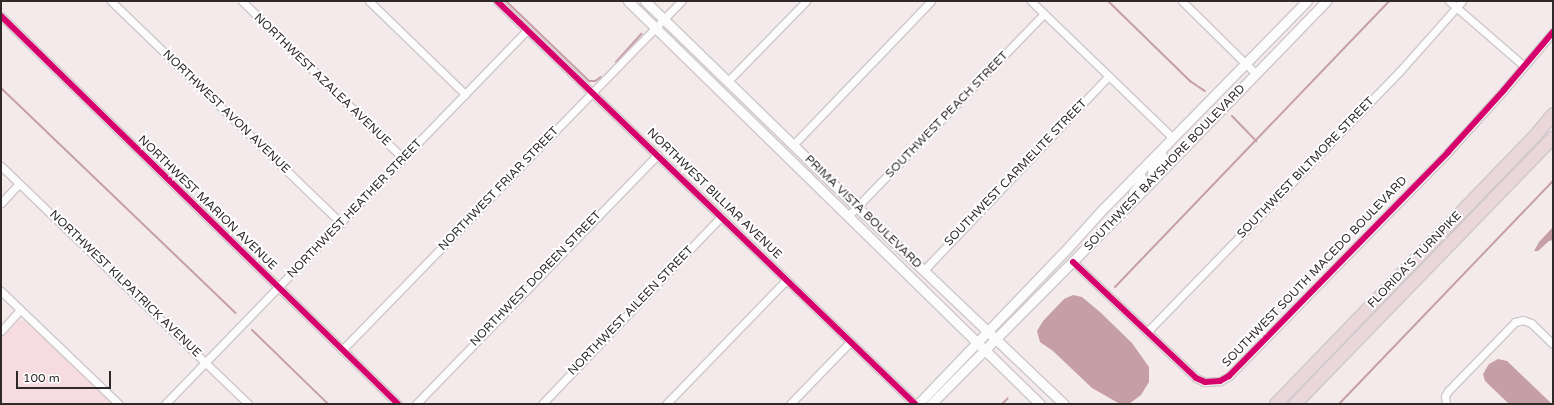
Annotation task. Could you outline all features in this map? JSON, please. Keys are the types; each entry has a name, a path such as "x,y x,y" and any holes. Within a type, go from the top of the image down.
{"highway":[{"name":"FLORIDA'S TURNPIKE","path":"1276,404 1534,137 1553,114"},
{"name":"FLORIDA'S TURNPIKE","path":"1296,404 1553,138"}],"main road":[{"name":"PRIMA VISTA BOULEVARD","path":"628,1 849,215 1040,404"},
{"name":"PRIMA VISTA BOULEVARD","path":"645,1 995,340 1064,404"},
{"name":"SOUTHWEST BAYSHORE BOULEVARD","path":"918,404 1139,172 1307,1"},
{"name":"SOUTHWEST BAYSHORE BOULEVARD","path":"931,404 1111,224 1326,1"},
{"path":"1154,179 1152,173 1155,164 1182,135 1184,127"},
{"path":"1111,224 1112,215 1140,186 1142,181 1139,172"}],"street":[{"name":"NORTHWEST AVON AVENUE","path":"111,1 341,223"},
{"name":"NORTHWEST AZALEA AVENUE","path":"242,1 403,158"},
{"path":"369,1 465,94"},
{"name":"NORTHWEST BILLIAR AVENUE","path":"497,1 914,404"},
{"name":"NORTHWEST FRIAR STREET","path":"342,350 681,1"},
{"path":"728,81 806,1"},
{"path":"793,145 931,1"},
{"path":"1031,1 1173,138"},
{"path":"1182,1 1256,74"},
{"path":"1448,1 1524,66"},
{"name":"SOUTHWEST BILTMORE STREET","path":"1147,332 1399,72 1462,1"},
{"name":"SOUTHWEST PEACH STREET","path":"849,215 1044,14"},
{"name":"NORTHWEST MARION AVENUE","path":"1,16 398,404"},
{"name":"NORTHWEST HEATHER STREET","path":"165,404 527,30"},
{"name":"SOUTHWEST SOUTH MACEDO BOULEVARD","path":"1073,262 1196,378 1213,383 1220,381 1229,376 1448,152 1553,32"},
{"name":"SOUTHWEST CARMELITE STREET","path":"924,270 1109,76"},
{"name":"NORTHWEST DOREEN STREET","path":"416,404 657,155"},
{"name":"NORTHWEST KILPATRICK AVENUE","path":"1,166 248,404"},
{"path":"1,203 20,184"},
{"name":"NORTHWEST AILEEN STREET","path":"542,404 721,218"},
{"path":"666,404 786,280"},
{"path":"1,291 119,404"},
{"path":"1,330 20,310"},
{"path":"1446,404 1445,396 1448,391 1516,322 1523,320 1531,323 1553,344"},
{"path":"790,404 850,342"}],"shaded area":[{"path":"1553,227 1553,240 1549,241 1538,251 1534,251 1539,242"},
{"path":"1073,295 1082,297 1100,312 1132,343 1149,367 1149,382 1141,395 1129,404 1120,404 1092,388 1053,351 1040,342 1037,331 1043,321 1064,299"},
{"path":"25,320 29,322 116,404 1,404 1,339 18,321"},
{"path":"1498,359 1507,361 1552,404 1509,404 1485,381 1483,374 1489,364"}],"waterway":[{"path":"506,1 589,81 595,81 601,77"},
{"path":"1108,1 1190,81 1205,91"},
{"path":"1115,287 1389,1"},
{"path":"616,62 641,34"},
{"path":"1,88 236,313"},
{"path":"1232,116 1256,141"},
{"path":"1339,404 1553,181"},
{"path":"252,330 328,404"},
{"path":"1002,404 1008,398"}],"cycle path":[{"path":"497,1 915,404"},
{"path":"1,16 398,404"},
{"path":"1073,262 1196,378 1205,382 1220,381 1229,376 1448,152 1504,90 1553,32"}]}
